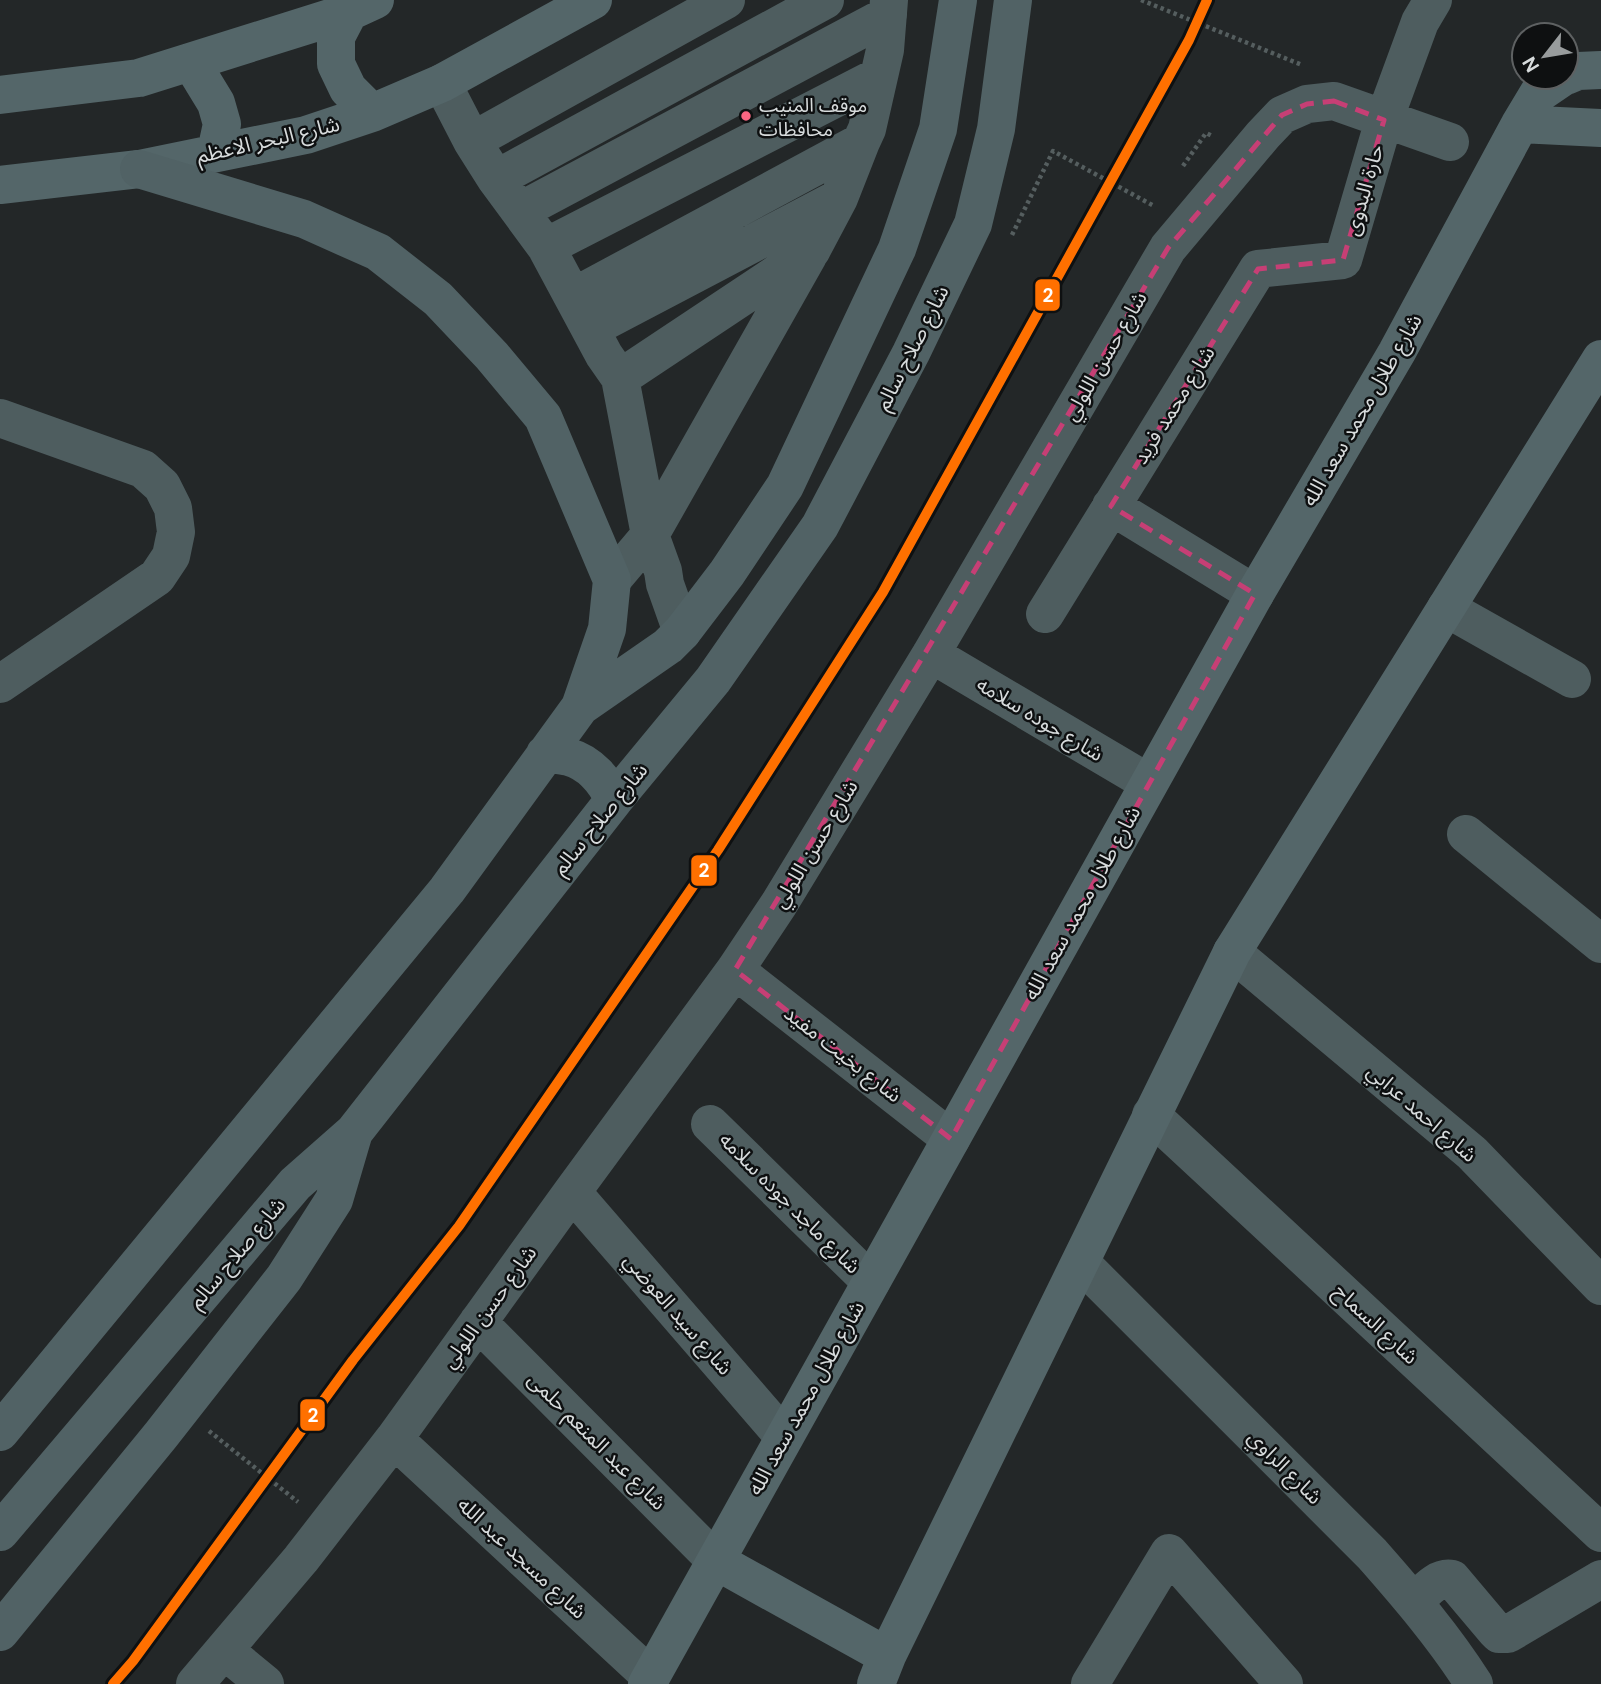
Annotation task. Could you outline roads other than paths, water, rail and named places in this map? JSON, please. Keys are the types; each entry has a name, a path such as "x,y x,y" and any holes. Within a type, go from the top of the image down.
{"highway":[{"path":"580,707 668,646 682,632 727,573 785,486 897,249 938,130 958,0"},
{"name":"شارع صلاح سالم","path":"0,1532 295,1184 354,1132 614,800 713,680 820,526 911,352 973,224 996,129 1013,0"},
{"path":"0,1432 447,890 580,707 607,629 612,580 543,417 492,356 438,299 378,252 304,219 139,169"},
{"path":"545,754 569,757 587,766 605,782 614,800"},
{"path":"0,1632 161,1435 284,1278 334,1200 354,1132"}],"main road":[{"name":"شارع البحر الاعظم","path":"0,185 139,169 306,135 372,113 442,83 593,0"},
{"path":"0,95 139,78 362,6"},
{"path":"362,6 336,37 336,64 348,89 372,113"},
{"path":"191,62 216,103 222,124 216,152"},
{"name":"شارع طلال محمد سعد الله","path":"649,1681 1255,594 1397,352 1520,124 1538,94 1586,71"},
{"path":"1520,124 1601,128"},
{"path":"716,1561 881,1670 1232,951 1601,359"}],"street":[{"path":"472,141 726,0"},
{"path":"496,179 825,0"},
{"name":"حارة البدوى","path":"1343,260 1384,120 1416,33 1433,0"},
{"path":"520,211 888,8"},
{"path":"612,580 650,534 839,198 867,129 885,50 888,8"},
{"path":"546,247 879,76"},
{"path":"442,83 472,141 496,179 546,247 604,355 620,378 650,534 682,632"},
{"name":"شارع حسن اللولي","path":"195,1684 301,1559 394,1439 735,970 779,904 931,654 1168,248 1282,115 1307,104 1334,101 1450,142"},
{"path":"582,313 861,142"},
{"path":"582,313 839,198"},
{"path":"620,378 810,251"},
{"name":"شارع محمد فريد","path":"1045,614 1258,269 1343,260"},
{"path":"0,418 143,470 162,486 173,508 176,532 171,556 157,577 0,684"},
{"path":"1111,506 1255,594"},
{"path":"1446,608 1572,679"},
{"name":"شارع جوده سلامه","path":"931,654 1149,783"},
{"path":"1466,834 1601,944"},
{"name":"شارع احمد عرابي","path":"1232,951 1472,1153 1601,1286"},
{"name":"شارع بخيت مفيد","path":"735,970 951,1139"},
{"name":"شارع السماح","path":"1151,1115 1601,1533"},
{"name":"شارع ماجد جوده سلامه","path":"710,1124 871,1282"},
{"name":"شارع سيد العوضي","path":"572,1192 784,1437"},
{"name":"شارع الراوي","path":"1081,1263 1372,1554 1414,1602 1474,1684"},
{"name":"شارع عبد المنعم حلمى","path":"478,1322 716,1561"},
{"name":"شارع مسجد عبد الله","path":"394,1439 649,1681"},
{"path":"1090,1684 1169,1553 1284,1684"},
{"path":"1414,1602 1440,1579 1452,1579 1499,1634 1508,1634 1601,1579"},
{"path":"224,1650 265,1684"}],"place":[{"name":"موقف المنيب محافظات","path":"746,116"}]}
